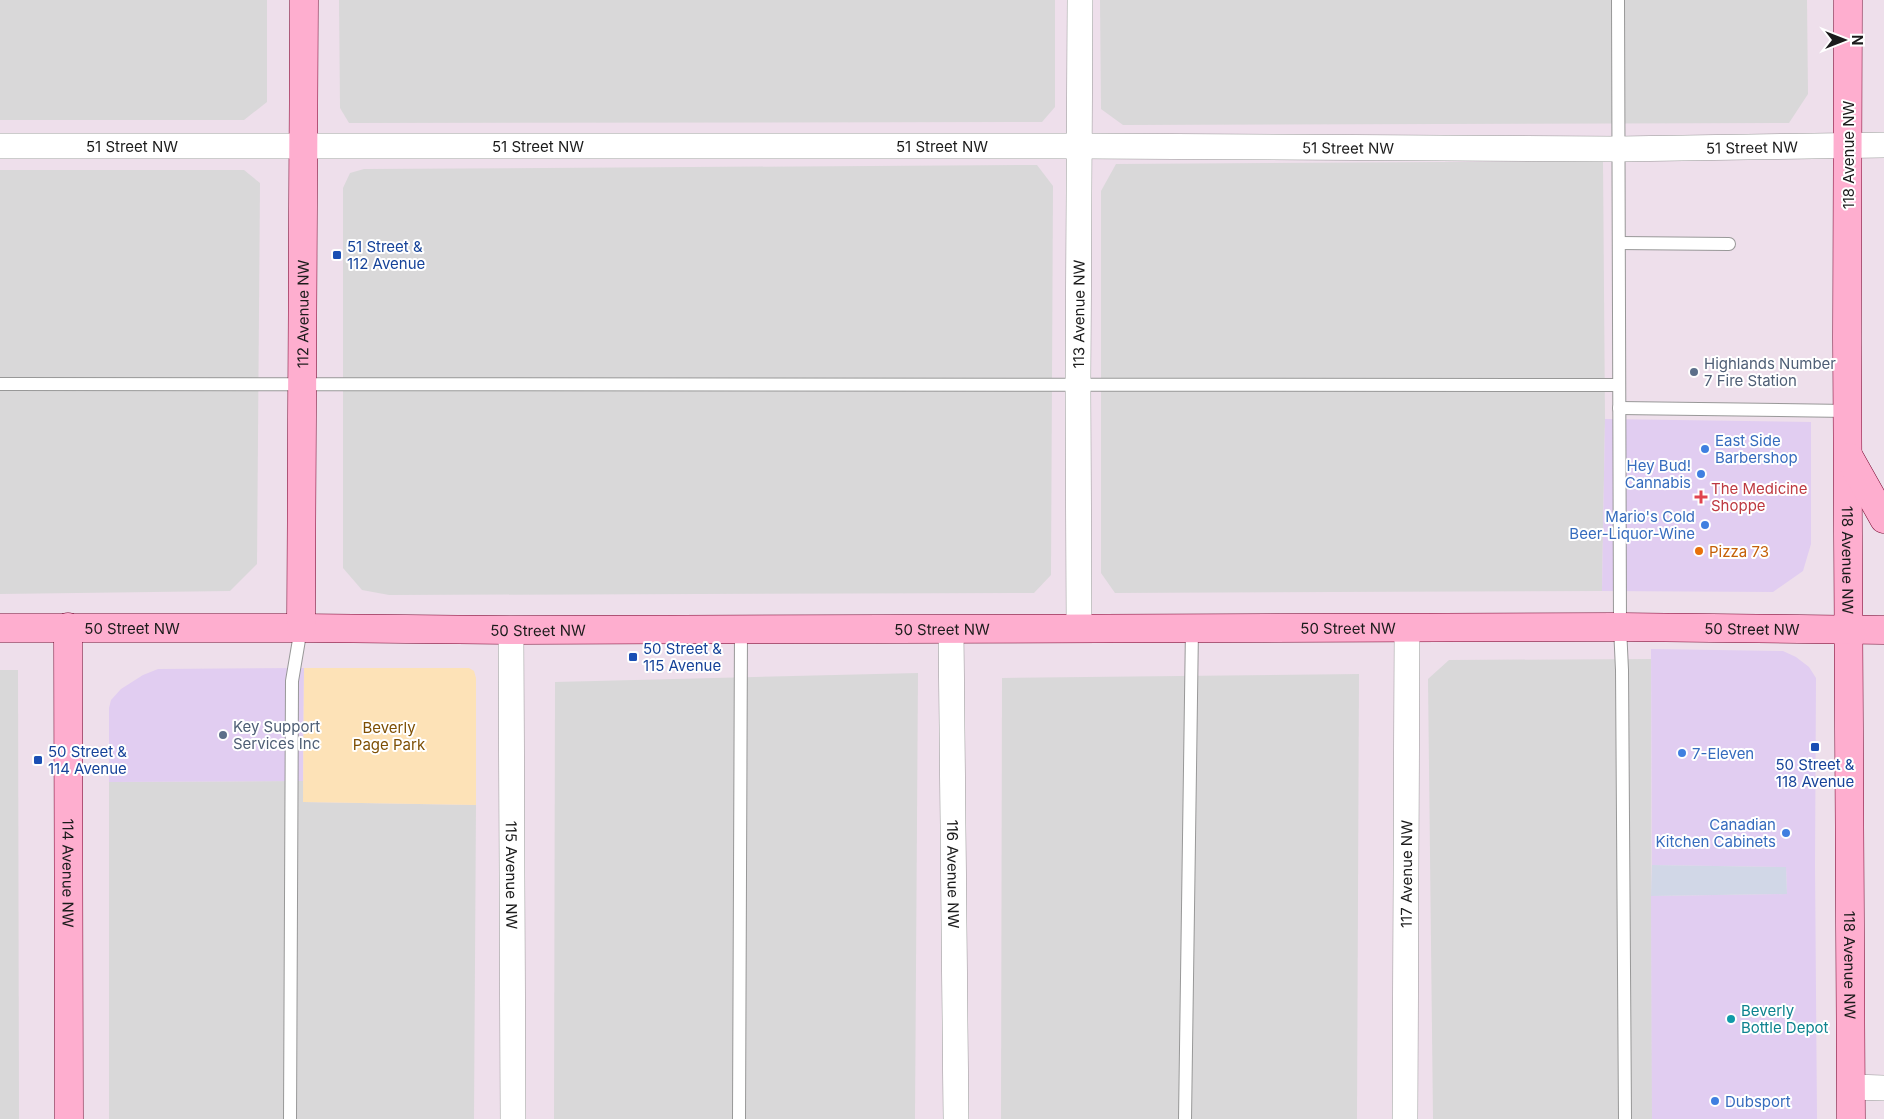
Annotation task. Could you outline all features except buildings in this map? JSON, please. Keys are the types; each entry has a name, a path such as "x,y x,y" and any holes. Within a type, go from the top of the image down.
{"main road":[{"name":"112 Avenue NW","path":"301,628 304,0"},
{"name":"118 Avenue NW","path":"1848,0 1851,1119"},
{"path":"1848,454 1884,519"},
{"name":"114 Avenue NW","path":"68,627 69,1119"},
{"name":"50 Street NW","path":"0,628 511,630 1620,627 1884,630"}],"street":[{"name":"113 Avenue NW","path":"1079,628 1080,0"},
{"name":"51 Street NW","path":"0,146 1618,148 1884,145"},
{"name":"117 Avenue NW","path":"1405,1119 1407,628"},
{"name":"116 Avenue NW","path":"951,629 956,1119"},
{"name":"115 Avenue NW","path":"511,630 513,1119"},
{"path":"1851,1087 1884,1088"}],"lane":[{"path":"1618,0 1620,627 1622,670 1625,1119"},
{"path":"1619,243 1729,244"},
{"path":"0,384 1619,385"},
{"path":"1619,408 1848,411"},
{"path":"290,1119 292,680 301,628"},
{"path":"1185,1119 1192,628"},
{"path":"739,1119 741,629"}],"shaded area":[{"path":"0,0 267,0 267,102 244,120 0,120"},
{"path":"339,0 1055,0 1055,107 1042,122 349,123 340,108"},
{"path":"1100,0 1807,0 1808,94 1789,123 1123,125 1101,109"},
{"path":"1603,161 1605,419 1602,591 1115,593 1101,573 1101,191 1116,164"},
{"path":"1037,165 1053,186 1051,575 1034,593 389,595 362,590 343,568 343,188 350,173 364,169"},
{"path":"0,170 244,170 260,183 257,564 230,591 0,594"},
{"path":"1605,419 1811,422 1811,544 1803,571 1773,592 1602,591"},
{"path":"1651,649 1783,651 1796,657 1809,667 1816,678 1817,1119 1652,1119 1651,896 1787,894 1786,867 1652,865"},
{"path":"1651,659 1652,1119 1433,1119 1428,679 1449,660"},
{"path":"304,668 303,781 109,782 109,708 111,700 121,689 143,675 158,669"},
{"path":"0,670 18,670 19,1119 0,1119"},
{"path":"918,673 915,1119 554,1119 555,682"},
{"path":"1359,674 1357,1119 1001,1119 1002,678"},
{"path":"303,781 304,802 476,805 474,1119 109,1119 109,782"},
{"path":"1652,865 1786,867 1787,894 1651,896"}],"green space":[{"name":"Beverly Page Park","path":"304,668 469,668 474,671 476,678 476,805 303,802"}],"place":[{"name":"51 Street & 112 Avenue","path":"337,255"},
{"name":"Highlands Number 7 Fire Station","path":"1694,372"},
{"name":"East Side Barbershop","path":"1705,449"},
{"name":"Hey Bud! Cannabis","path":"1701,474"},
{"name":"The Medicine Shoppe","path":"1701,497"},
{"name":"Mario's Cold Beer-Liquor-Wine","path":"1705,525"},
{"name":"Pizza 73","path":"1699,551"},
{"name":"50 Street & 115 Avenue","path":"633,657"},
{"name":"Key Support Services Inc","path":"223,735"},
{"name":"50 Street & 118 Avenue","path":"1815,747"},
{"name":"7-Eleven","path":"1682,753"},
{"name":"50 Street & 114 Avenue","path":"38,760"},
{"name":"Canadian Kitchen Cabinets","path":"1786,833"},
{"name":"Beverly Bottle Depot","path":"1731,1019"},
{"name":"Dubsport","path":"1715,1101"}]}
